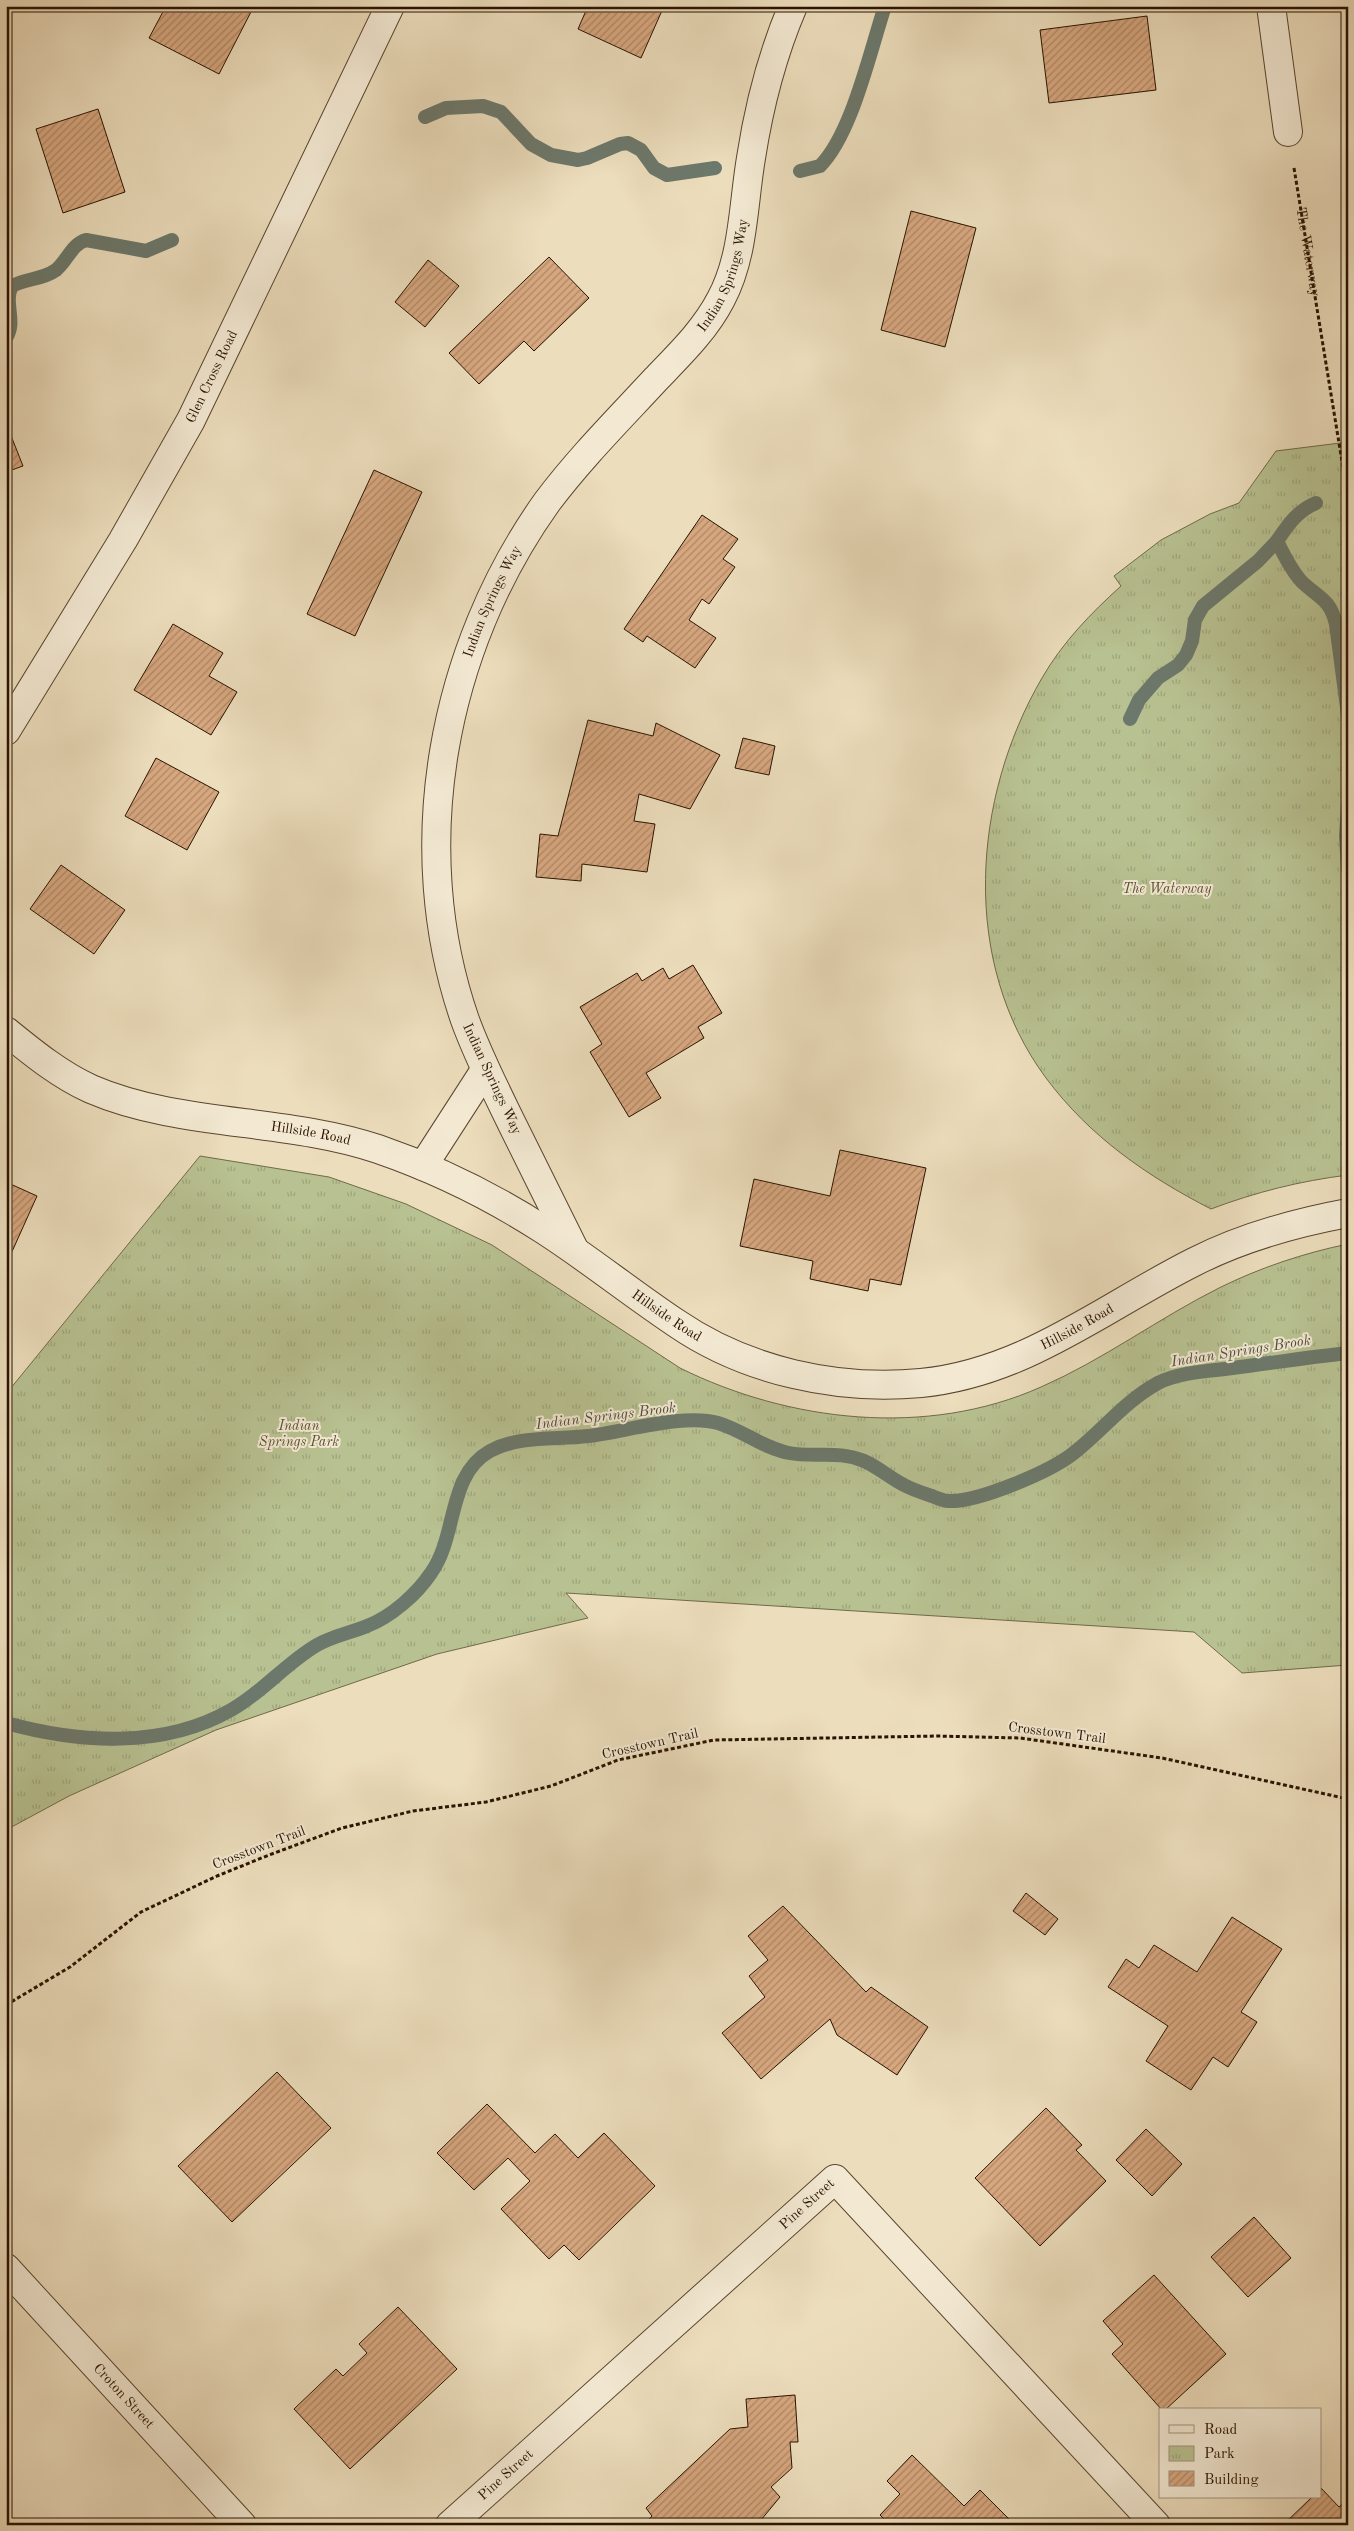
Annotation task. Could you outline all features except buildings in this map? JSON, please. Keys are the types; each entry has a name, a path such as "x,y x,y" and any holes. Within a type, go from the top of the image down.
{"street":[{"name":"Glen Cross Road","path":"6,731 123,540 191,420 390,6"},
{"name":"Indian Springs Way","path":"575,1251 485,1070 465,1021 452,972 439,879 438,823 442,762 457,689 490,602 534,521 581,460 694,339 723,295 737,256 751,157 768,78 774,54 793,6"},
{"path":"1271,6 1288,132"},
{"name":"Hillside Road","path":"6,1031 68,1076 108,1095 163,1110 297,1129 342,1138 423,1166 510,1209 575,1251 676,1324 739,1357 809,1377 893,1385 966,1376 1011,1362 1056,1340 1218,1250 1282,1227 1348,1213"},
{"path":"423,1166 485,1070"},
{"name":"Pine Street","path":"450,2525 835,2179 1156,2525"},
{"name":"Croton Street","path":"6,2268 242,2525"}],"path":[{"name":"The Waterway","path":"1288,132 1348,498"},
{"name":"Crosstown Trail","path":"6,2005 70,1967 141,1912 217,1876 269,1855 342,1828 413,1811 486,1802 551,1786 618,1760 714,1740 928,1736 1020,1738 1162,1758 1348,1799"}],"green space":[{"name":"The Waterway","path":"1348,442 1348,1175 1278,1188 1211,1209 1142,1169 1081,1119 1046,1078 1018,1032 999,983 988,932 986,879 990,827 1001,775 1019,725 1042,678 1068,641 1088,618 1121,586 1114,576 1161,540 1210,514 1239,503 1276,451"},
{"name":"Indian Springs Park","path":"200,1156 329,1177 406,1204 492,1245 680,1368 722,1386 766,1401 812,1411 859,1417 905,1418 952,1413 997,1403 1041,1387 1064,1376 1109,1352 1175,1312 1234,1281 1282,1262 1348,1244 1348,1665 1242,1673 1194,1632 566,1593 588,1618 437,1654 216,1730 69,1796 6,1830 6,1394"}],"waterway":[{"path":"800,171 820,166 842,134 859,91 885,6"},
{"path":"425,117 446,108 483,106 501,112 531,144 551,155 578,160 620,144 628,143 641,150 654,168 667,175 715,168"},
{"path":"6,338 10,325 9,299 12,286 45,276 56,270 81,242 86,240 146,251 172,240"},
{"name":"Indian Springs Brook","path":"1316,503 1298,514 1277,541 1298,577 1327,604 1334,616 1348,715"},
{"path":"1130,719 1139,700 1158,678 1178,665 1186,655 1192,641 1195,620 1203,606 1258,561 1277,541"},
{"path":"1348,805 1346,836 1348,870"},
{"name":"Indian Springs Brook","path":"6,1723 62,1735 120,1739 149,1737 177,1731 205,1723 231,1710 317,1645 376,1622 394,1611 411,1597 431,1573 440,1558 454,1507 466,1475 476,1462 490,1451 513,1442 588,1436 688,1420 704,1421 727,1426 779,1451 808,1455 845,1456 864,1461 914,1490 946,1501 960,1500 976,1497 1014,1484 1064,1460 1086,1443 1135,1398 1166,1379 1195,1372 1348,1353"}]}
